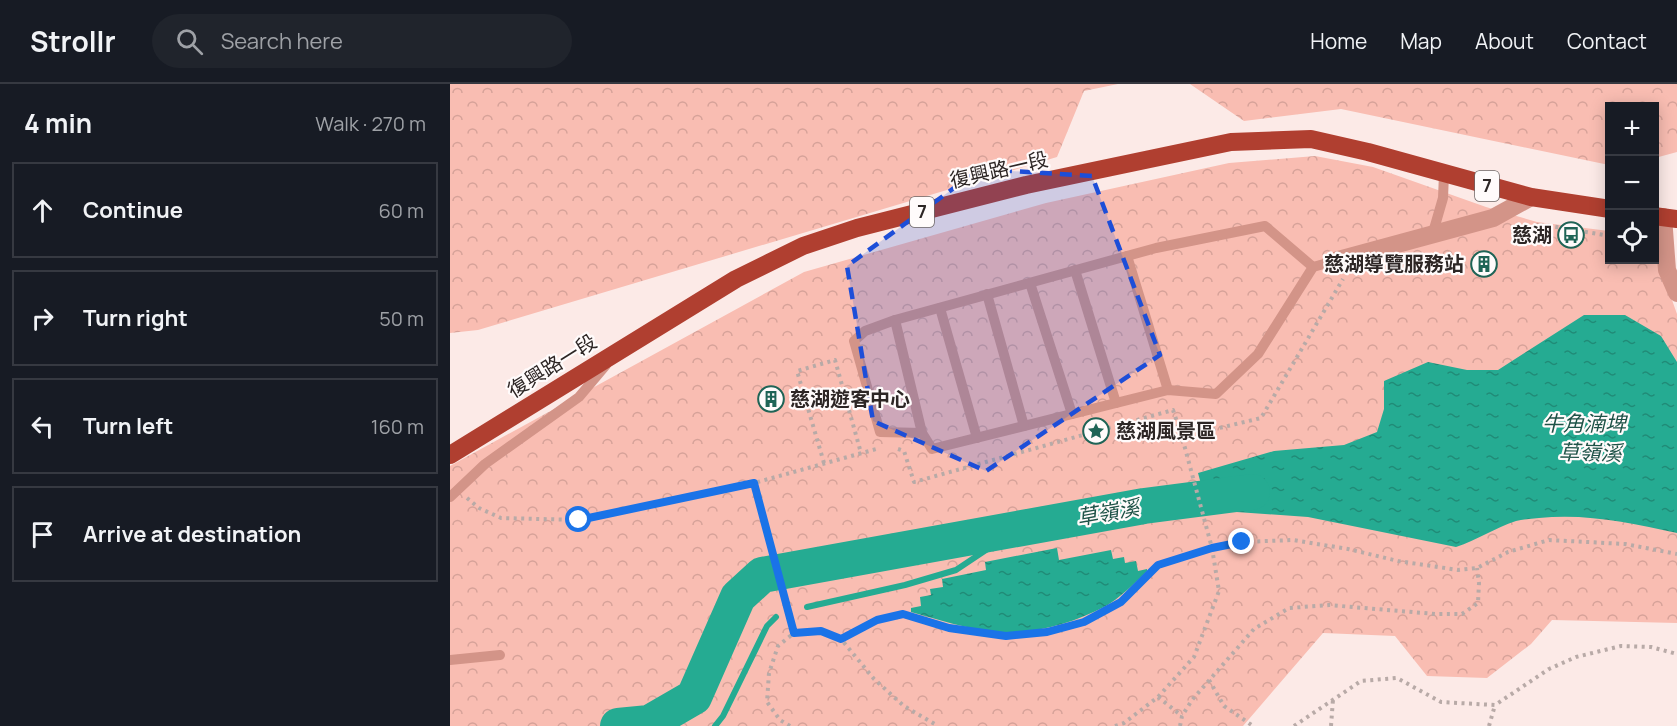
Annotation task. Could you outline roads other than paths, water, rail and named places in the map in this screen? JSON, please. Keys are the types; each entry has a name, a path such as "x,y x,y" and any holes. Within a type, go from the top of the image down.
{"main road":[{"name":"復興路一段","path":"450,455 736,279 803,246 857,228 1026,185 1231,142 1311,139 1368,152 1531,197 1605,208"}],"street":[{"path":"1331,262 1493,218 1531,197"},
{"path":"1665,218 1668,270 1677,293"}],"lane":[{"path":"1432,236 1443,198 1444,174"},
{"path":"922,433 880,432 854,341 865,331 895,320 1156,248 1265,226 1313,267"},
{"path":"1127,256 1168,390"},
{"path":"895,320 922,433 932,449 1168,390 1216,394 1258,354 1313,267 1331,262"},
{"path":"1075,270 1116,403"},
{"path":"1030,283 1072,414"},
{"path":"987,294 1024,426"},
{"path":"940,308 977,438"},
{"path":"455,494 485,464 579,397 615,353"},
{"path":"450,660 500,655"}],"water":[{"name":"牛角湳埤","path":"1584,315 1625,315 1661,336 1677,362 1677,533 1608,520 1557,517 1516,521 1456,547 1308,517 1208,510 1198,473 1274,451 1344,445 1377,432 1384,409 1384,381 1428,362 1467,370 1498,370"},
{"path":"1057,548 1059,560 1111,550 1113,559 1124,557 1125,563 1136,561 1138,571 1147,569 1147,571 1132,586 1104,607 1066,623 1039,630 986,631 911,612 911,608 921,606 920,597 931,595 930,589 943,587 942,579 986,570 985,562"}],"waterway":[{"name":"草嶺溪","path":"618,726 649,723 694,697 738,597 762,575 1144,506 1252,492"},
{"path":"807,607 905,585 956,570 1019,528"},
{"path":"715,726 723,716 767,626 776,617"}],"place":[{"name":"慈湖","path":"1571,235"},
{"name":"慈湖導覽服務站","path":"1484,264"},
{"name":"慈湖遊客中心","path":"771,399"},
{"name":"慈湖風景區","path":"1096,431"}]}
